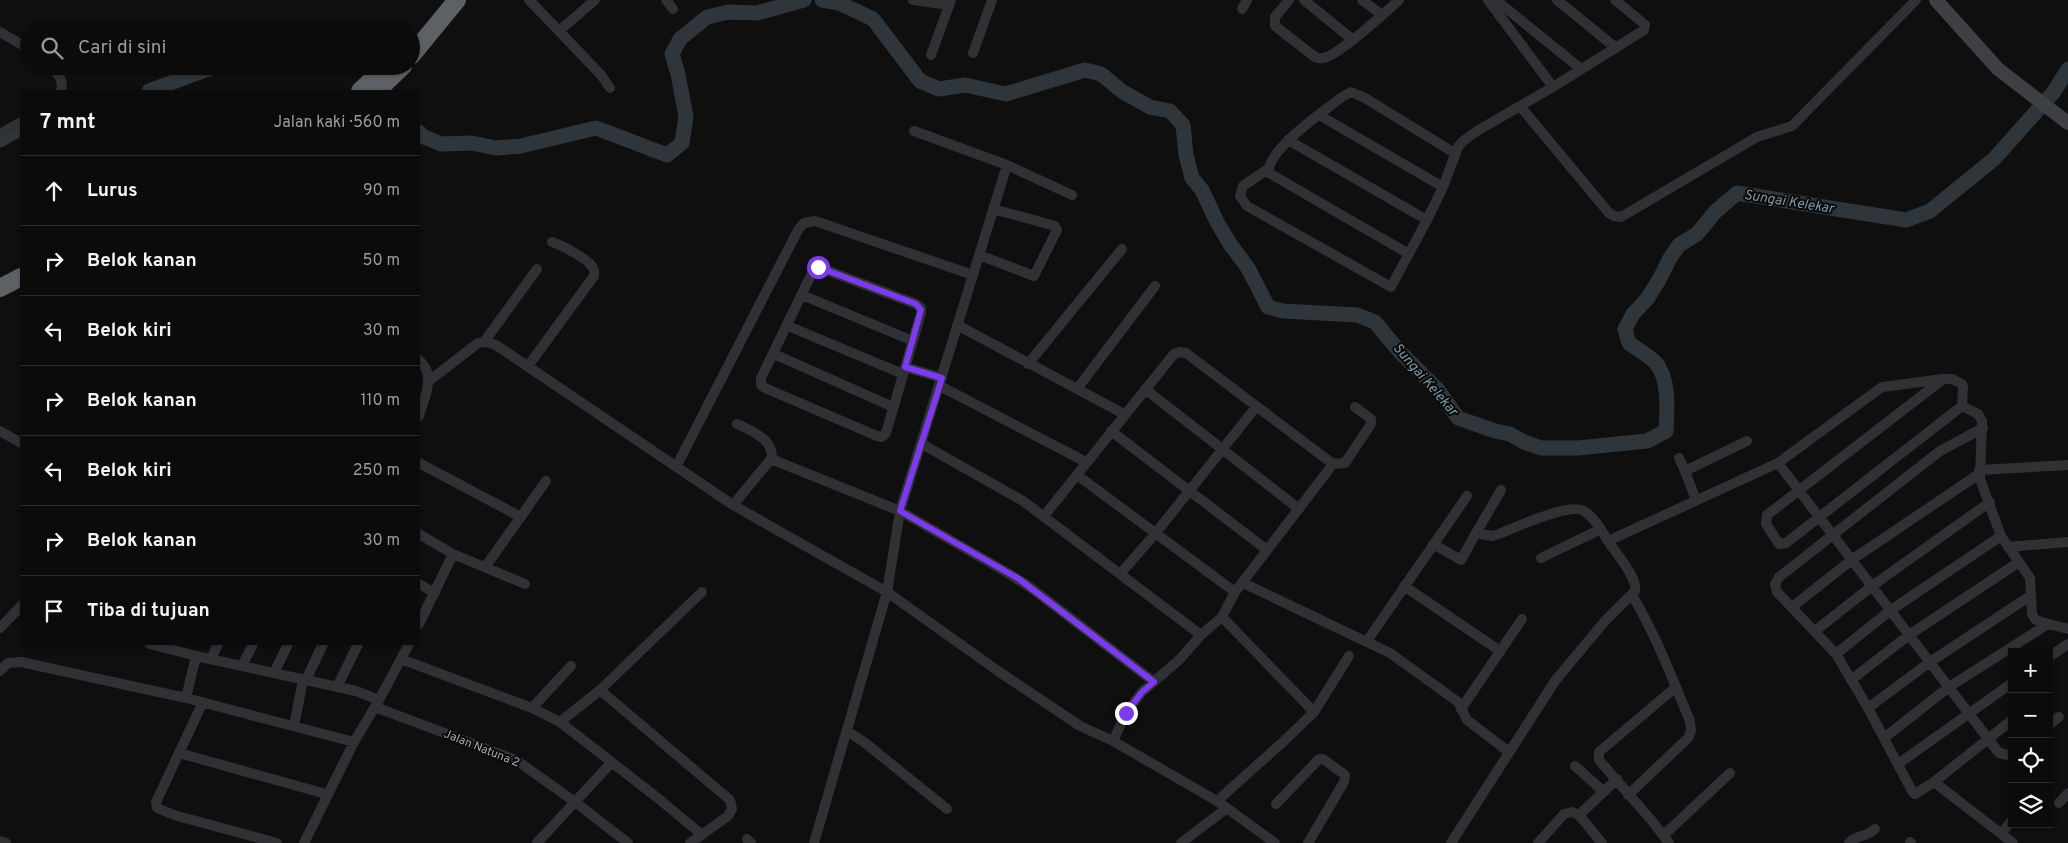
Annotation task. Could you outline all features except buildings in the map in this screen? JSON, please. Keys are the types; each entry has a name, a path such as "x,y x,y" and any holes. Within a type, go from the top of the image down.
{"highway":[{"path":"420,28 444,0"},
{"path":"420,42 457,0"},
{"path":"361,90 384,75"},
{"path":"378,90 391,75"},
{"path":"0,274 20,265"},
{"path":"0,288 20,278"}],"street":[{"path":"529,0 601,75 610,88"},
{"path":"559,31 595,0"},
{"path":"666,0 673,9"},
{"path":"913,0 950,2 931,55"},
{"path":"973,53 992,0"},
{"path":"1289,0 1275,17 1275,26 1315,57 1322,59 1328,57 1352,39 1399,0"},
{"path":"1304,0 1352,39"},
{"path":"1362,0 1382,15"},
{"path":"1488,0 1553,87"},
{"path":"1496,0 1581,69"},
{"path":"1557,0 1616,48"},
{"path":"1456,154 1356,93 1346,94 1288,140 1275,155 1268,169 1243,186 1240,196 1247,206 1391,287 1427,220 1463,141 1643,31 1645,25 1615,0"},
{"path":"1520,106 1609,213 1621,217 1757,137 1792,126 1916,0"},
{"path":"1936,0 1998,69 2063,120"},
{"path":"0,32 20,44"},
{"path":"59,75 62,82 61,90"},
{"path":"1319,115 1443,187"},
{"path":"0,134 20,123"},
{"path":"914,131 1007,165 1072,195"},
{"path":"1288,140 1427,220"},
{"path":"816,841 887,592 900,511 1007,165"},
{"path":"1268,169 1270,174 1409,254"},
{"path":"979,255 1034,276 1057,230 1055,226 993,210"},
{"path":"676,467 798,230 804,223 815,221 972,274"},
{"path":"528,366 594,276 591,265 565,247 552,242"},
{"path":"1028,364 1122,249"},
{"path":"820,267 920,307 921,313 886,433 878,437 761,385 761,378 802,295 813,271 820,267"},
{"path":"484,342 537,268"},
{"path":"1077,389 1154,286"},
{"path":"802,295 913,341"},
{"path":"957,325 1124,414"},
{"path":"788,326 904,371 941,382 1086,462"},
{"path":"429,381 478,343 484,342 496,345 734,505 887,592 998,671 1080,726 1113,741 1217,801 1275,843"},
{"path":"1044,516 1174,354 1182,352 1333,464 1345,463 1371,424 1371,419 1355,407"},
{"path":"774,354 893,407"},
{"path":"420,361 426,368 429,381 420,412"},
{"path":"1608,541 1778,463 1882,387 1943,380 1952,379 1962,384 1962,406 1786,542 1779,544 1766,524 1766,516 1943,380"},
{"path":"1145,389 1300,509"},
{"path":"1962,406 1978,414 1983,428 1979,472 2001,536 2030,578 2032,614 2036,619 2068,629"},
{"path":"1120,574 1155,534 1256,407"},
{"path":"734,505 771,458 772,450 762,438 737,424"},
{"path":"1983,428 1940,451 1776,579 1775,584 1777,592 1836,654 1915,794 1934,782 2008,723"},
{"path":"0,431 20,442"},
{"path":"1111,431 1267,550"},
{"path":"1684,471 1747,441"},
{"path":"922,444 1009,493 1044,516 1201,635"},
{"path":"771,458 900,511 1019,579 1154,682"},
{"path":"1678,458 1696,500"},
{"path":"420,463 521,517"},
{"path":"1778,463 1821,516 1968,713 1999,752 2008,756"},
{"path":"1113,741 1129,708 1142,692 1180,659 1201,635 1222,617 1234,592 1243,583 1333,464"},
{"path":"1792,607 1853,559 1979,472 2068,465"},
{"path":"1077,475 1234,592"},
{"path":"486,566 546,481"},
{"path":"1433,544 1461,560 1501,490"},
{"path":"1367,641 1467,496"},
{"path":"1815,631 1872,586 1990,502"},
{"path":"1451,843 1555,681 1605,621 1632,595 1636,586 1634,579 1601,529 1585,512 1578,509 1552,513 1492,536 1476,533"},
{"path":"1541,558 1601,529"},
{"path":"420,535 453,554 486,566 525,584"},
{"path":"1836,654 1891,610 2001,536"},
{"path":"2008,547 2068,542"},
{"path":"420,621 453,554"},
{"path":"1851,680 1909,635 2019,562"},
{"path":"1243,583 1367,641 1404,662 1458,702 1467,720 1509,752"},
{"path":"420,585 435,593"},
{"path":"1404,586 1500,651"},
{"path":"560,722 600,690 702,592"},
{"path":"1628,795 1690,735 1691,724 1646,619 1632,595"},
{"path":"1868,708 1930,662 2030,596"},
{"path":"0,628 20,607"},
{"path":"1222,617 1314,712"},
{"path":"1461,709 1522,619"},
{"path":"1884,738 1949,687 2048,624"},
{"path":"2053,654 2068,644"},
{"name":"Jalan Natuna 2","path":"158,645 181,648 196,656 356,691 377,704 516,760 628,843"},
{"path":"211,659 218,645"},
{"path":"242,666 252,645"},
{"path":"274,673 288,645"},
{"path":"294,726 304,680 322,645"},
{"path":"337,687 358,645"},
{"path":"304,843 326,794 377,704 407,645"},
{"path":"186,698 196,656"},
{"path":"1217,801 1314,712 1349,656"},
{"path":"400,659 532,708 560,722 701,834"},
{"path":"0,670 8,664 21,662 203,702 354,742"},
{"path":"532,708 571,666"},
{"path":"1898,764 2008,686"},
{"path":"1676,687 1599,752 1598,759 1617,779 1628,795 1666,839 1730,773"},
{"path":"600,690 730,800 732,809 728,816 690,843"},
{"path":"203,702 156,802 159,810 276,843"},
{"path":"2053,722 2060,717"},
{"path":"847,731 864,742 946,809"},
{"path":"179,753 326,794"},
{"path":"1276,804 1318,760 1323,759 1345,775 1344,782 1308,843"},
{"path":"537,843 611,762"},
{"path":"1575,766 1604,792"},
{"path":"1579,815 1617,779"},
{"path":"1934,782 2013,843"},
{"path":"2059,803 2068,793"},
{"path":"1181,843 1227,808"},
{"path":"1538,843 1564,814 1570,812 1579,815 1602,843"},
{"path":"2001,834 2008,825"},
{"path":"1849,843 1854,838 1868,836 1875,829"},
{"path":"0,841 6,843"}],"waterway":[{"name":"Sungai Kelekar","path":"420,133 441,144 472,143 496,148 521,146 596,128 667,155 682,143 686,117 678,74 672,54 680,39 707,17 729,12 757,13 804,0"},
{"name":"Sungai Kelekar","path":"822,0 839,3 873,19 920,81 939,89 965,85 1006,94 1085,70 1101,74 1123,92 1150,107 1170,111 1183,125 1186,155 1192,178 1202,190 1230,244 1248,268 1268,307 1283,311 1357,315 1375,322 1399,351 1438,390 1458,418 1495,431 1510,434 1524,442 1541,448 1578,448 1647,441 1666,431 1666,395 1660,369 1646,354 1629,343 1625,329 1633,314 1647,299 1679,245 1697,234 1715,212 1737,193 1906,220 1930,211 1994,159 2053,93 2068,69"},
{"name":"Sungai Kelekar","path":"152,90 192,75"},
{"name":"Sungai Kelekar","path":"372,75 381,86"},
{"name":"Sungai Kelekar","path":"0,140 20,129"}],"route":[{"path":"818,267 920,306 921,313 905,367 942,378 900,511 1019,579 1154,682 1142,692 1126,713"}]}
